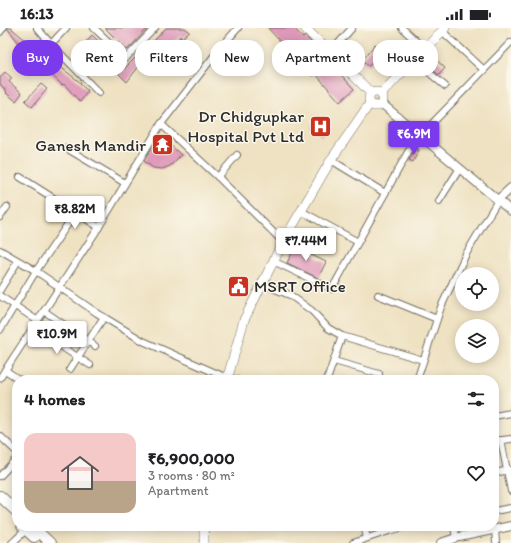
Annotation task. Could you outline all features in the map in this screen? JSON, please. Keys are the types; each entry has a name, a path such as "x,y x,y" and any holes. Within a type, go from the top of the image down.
{"main road":[{"path":"305,28 317,40"},
{"path":"427,40 441,29"},
{"path":"431,40 441,29"},
{"path":"354,76 374,95 383,100 381,104"},
{"path":"228,375 244,320 283,242 331,160 374,95 391,76"},
{"path":"374,95 396,76"},
{"path":"0,496 12,507"},
{"path":"0,505 12,516"},
{"path":"30,531 40,543"},
{"path":"33,531 50,543"},
{"path":"204,531 204,543"}],"street":[{"path":"0,32 3,28"},
{"path":"37,28 47,40"},
{"path":"54,40 66,28"},
{"path":"94,28 126,58 153,29"},
{"path":"0,378 99,227 161,124 217,52 238,28"},
{"path":"341,40 352,28"},
{"path":"402,28 415,40"},
{"path":"441,29 484,70"},
{"path":"273,261 332,289 419,135 511,42"},
{"path":"63,57 99,93"},
{"path":"433,76 445,86"},
{"path":"381,104 511,211"},
{"path":"161,124 218,177 283,242"},
{"path":"66,148 125,183"},
{"path":"218,177 237,155"},
{"path":"331,160 385,193"},
{"path":"439,201 460,168"},
{"path":"20,177 99,227"},
{"path":"418,375 440,307 466,254 498,200 511,188"},
{"path":"0,217 7,207"},
{"path":"301,211 358,242"},
{"path":"0,330 36,271 76,212"},
{"path":"0,250 36,271 104,317 143,341 218,375"},
{"path":"0,290 18,261"},
{"path":"262,284 290,295 312,311 328,328 342,336 423,360"},
{"path":"378,295 437,319"},
{"path":"0,296 38,321"},
{"path":"44,311 95,346"},
{"path":"70,369 104,317"},
{"path":"32,328 90,366"},
{"path":"330,375 342,336"},
{"path":"334,361 379,374"},
{"path":"5,370 12,375"},
{"path":"499,415 511,413"},
{"path":"0,436 12,447"},
{"path":"499,441 511,439"},
{"path":"499,446 509,470 511,491"},
{"path":"0,476 12,463"},
{"path":"499,472 509,470"},
{"path":"499,510 511,508"},
{"path":"499,528 511,526"},
{"path":"12,543 23,531"},
{"path":"365,531 367,538"},
{"path":"353,543 388,531"},
{"path":"455,531 456,538"},
{"path":"441,543 486,531"},
{"path":"495,531 496,543"}],"building":[{"path":"7,28 11,28 25,40 17,40"},
{"path":"105,28 148,28 127,50 127,40 117,40"},
{"path":"166,28 185,28 190,32 182,38 181,36 176,40 155,40"},
{"path":"268,28 294,28 303,38 305,36 309,40 279,40"},
{"path":"92,35 97,40 88,40"},
{"path":"373,47 373,61 369,66 365,63 365,57"},
{"path":"135,58 135,71 127,82 121,76 127,76 127,66"},
{"path":"438,62 445,68 439,75 438,74"},
{"path":"63,69 81,83 80,84 88,91 80,102 64,84 62,85 53,76 63,76"},
{"path":"5,72 12,78 9,82 22,93 16,101 6,93 7,92 0,84 0,78"},
{"path":"318,76 342,76 354,89 340,102"},
{"path":"41,84 47,89 32,107 25,101"},
{"path":"319,117 330,128 322,136 317,131 315,133 310,127"},
{"name":"Ganesh Mandir","path":"160,135 181,155 170,166 162,169 153,168 144,161"},
{"path":"415,148 419,150 413,162 409,160"},
{"path":"295,247 326,262 318,278 287,263"}],"place":[{"name":"Dr Chidgupkar Hospital Pvt Ltd","path":"320,126"},
{"name":"Ganesh Mandir","path":"162,145"},
{"name":"MSRT Office","path":"238,286"}]}
